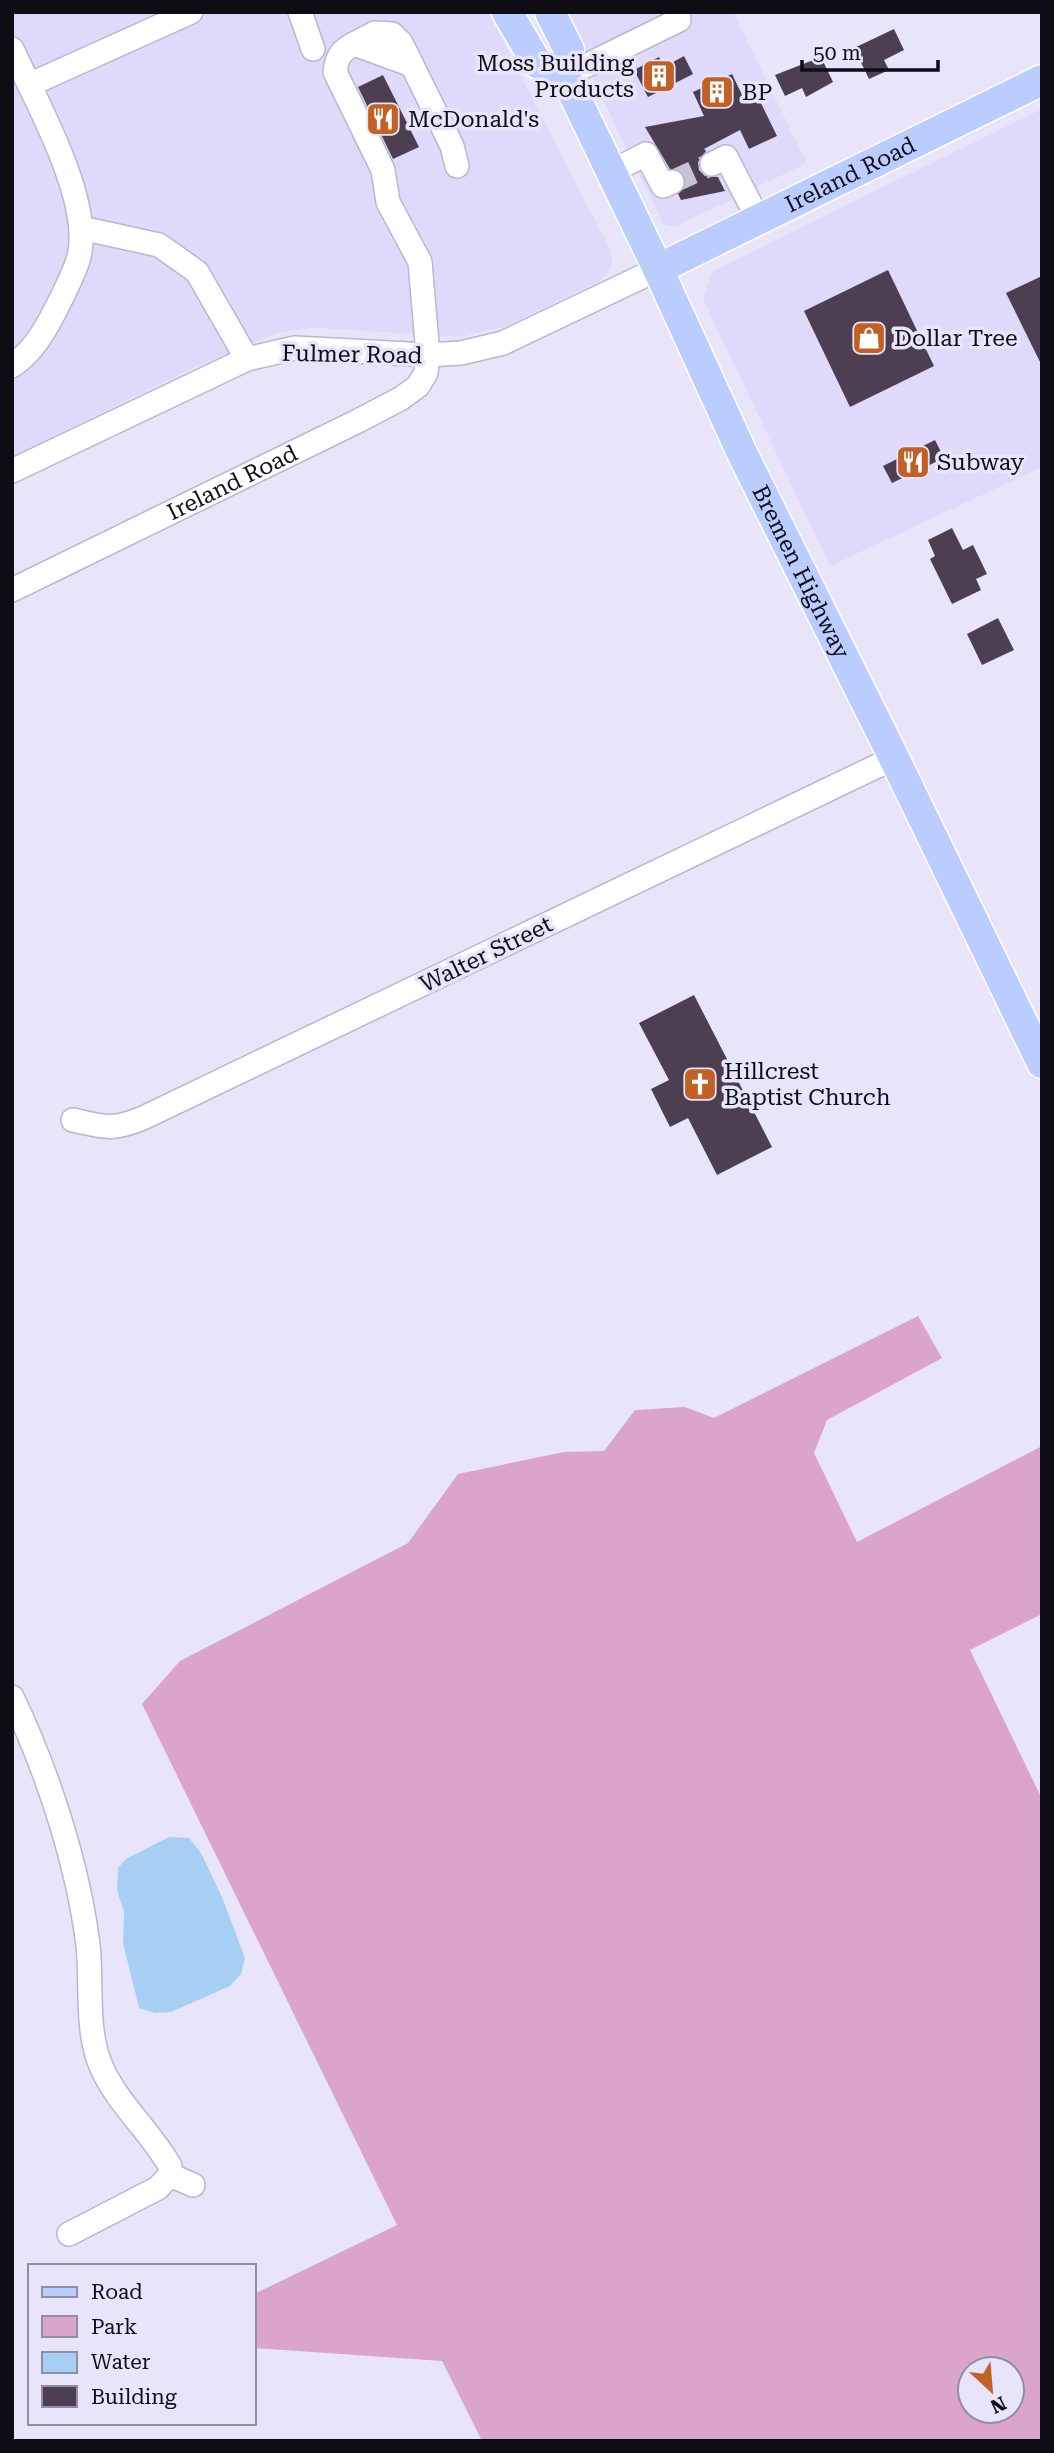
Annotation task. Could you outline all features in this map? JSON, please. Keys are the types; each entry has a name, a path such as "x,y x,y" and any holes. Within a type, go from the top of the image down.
{"main road":[{"path":"508,12 537,63 565,76"},
{"name":"Bremen Highway","path":"550,12 569,50 565,76 743,453 1042,1063"},
{"name":"Ireland Road","path":"658,269 1042,80"}],"street":[{"path":"29,85 159,19 191,12"},
{"path":"300,12 313,49"},
{"path":"565,76 679,16"},
{"path":"428,355 420,262 388,202 383,170 335,72 336,59 342,51 375,33 392,34 401,43 452,146 457,166"},
{"path":"12,49 60,154 78,209 81,228 79,256 66,289 47,326 24,358 12,366"},
{"path":"611,172 646,154 663,186 672,182"},
{"path":"712,164 726,157 758,219"},
{"path":"81,228 159,245 197,272 247,359"},
{"name":"Fulmer Road","path":"12,471 247,359 295,348 428,355 461,353 503,343 658,269"},
{"name":"Ireland Road","path":"12,590 400,399 418,386 426,373 428,355"},
{"name":"Walter Street","path":"73,1120 109,1128 124,1126 143,1118 894,758"},
{"path":"12,1696 44,1772 62,1828 77,1889 88,1944 93,2040 98,2058 106,2078 170,2166 170,2175 158,2188 69,2234"},
{"path":"170,2175 193,2185"}],"shaded area":[{"path":"12,12 488,12 611,251 612,263 607,274 598,282 507,326 462,337 317,328 280,332 193,368 12,457"},
{"path":"561,12 733,12 807,163 675,227 663,224"},
{"path":"1042,109 1042,467 830,566 703,299 713,271"}],"green space":[{"path":"918,1316 942,1358 827,1420 814,1453 857,1542 1042,1446 1042,1614 970,1650 1042,1799 1042,2441 482,2441 442,2361 256,2348 256,2293 397,2225 142,1704 180,1661 408,1543 458,1474 564,1452 604,1451 635,1410 685,1407 714,1418"}],"water":[{"path":"169,1837 189,1838 201,1853 222,1897 245,1958 241,1974 230,1986 171,2012 155,2013 139,2008 123,1943 124,1912 117,1890 118,1868 126,1859"}],"building":[{"path":"894,29 904,50 884,60 889,70 869,79 854,48"},
{"name":"Moss Building Products","path":"684,56 693,74 648,97 634,70 659,57 664,67"},
{"path":"821,57 833,82 806,97 802,88 785,96 775,75"},
{"path":"732,74 745,101 757,95 777,136 749,149 740,130 704,149 706,151 698,162 699,170 705,176 718,177 725,191 681,200 678,194 686,184 684,176 680,170 670,169 645,127 704,116 693,92"},
{"name":"McDonald's","path":"383,75 419,147 393,159 358,87"},
{"name":"Dollar Tree","path":"888,270 934,366 850,407 804,311"},
{"path":"1042,276 1042,366 1006,293"},
{"name":"Subway","path":"935,440 944,458 892,483 883,466"},
{"path":"952,528 963,550 973,545 987,574 976,579 981,590 952,604 930,559 935,556 928,540"},
{"path":"998,618 1014,650 982,665 967,634"},
{"name":"Hillcrest Baptist Church","path":"694,995 729,1063 734,1060 742,1076 737,1079 772,1147 717,1175 688,1118 670,1127 651,1089 669,1080 639,1023"}],"tunnel":[{"path":"672,182 712,164"}],"place":[{"name":"Moss Building Products","path":"659,76"},
{"name":"BP","path":"717,92"},
{"name":"McDonald's","path":"383,119"},
{"name":"Dollar Tree","path":"869,338"},
{"name":"Subway","path":"913,462"},
{"name":"Hillcrest Baptist Church","path":"700,1084"}]}
